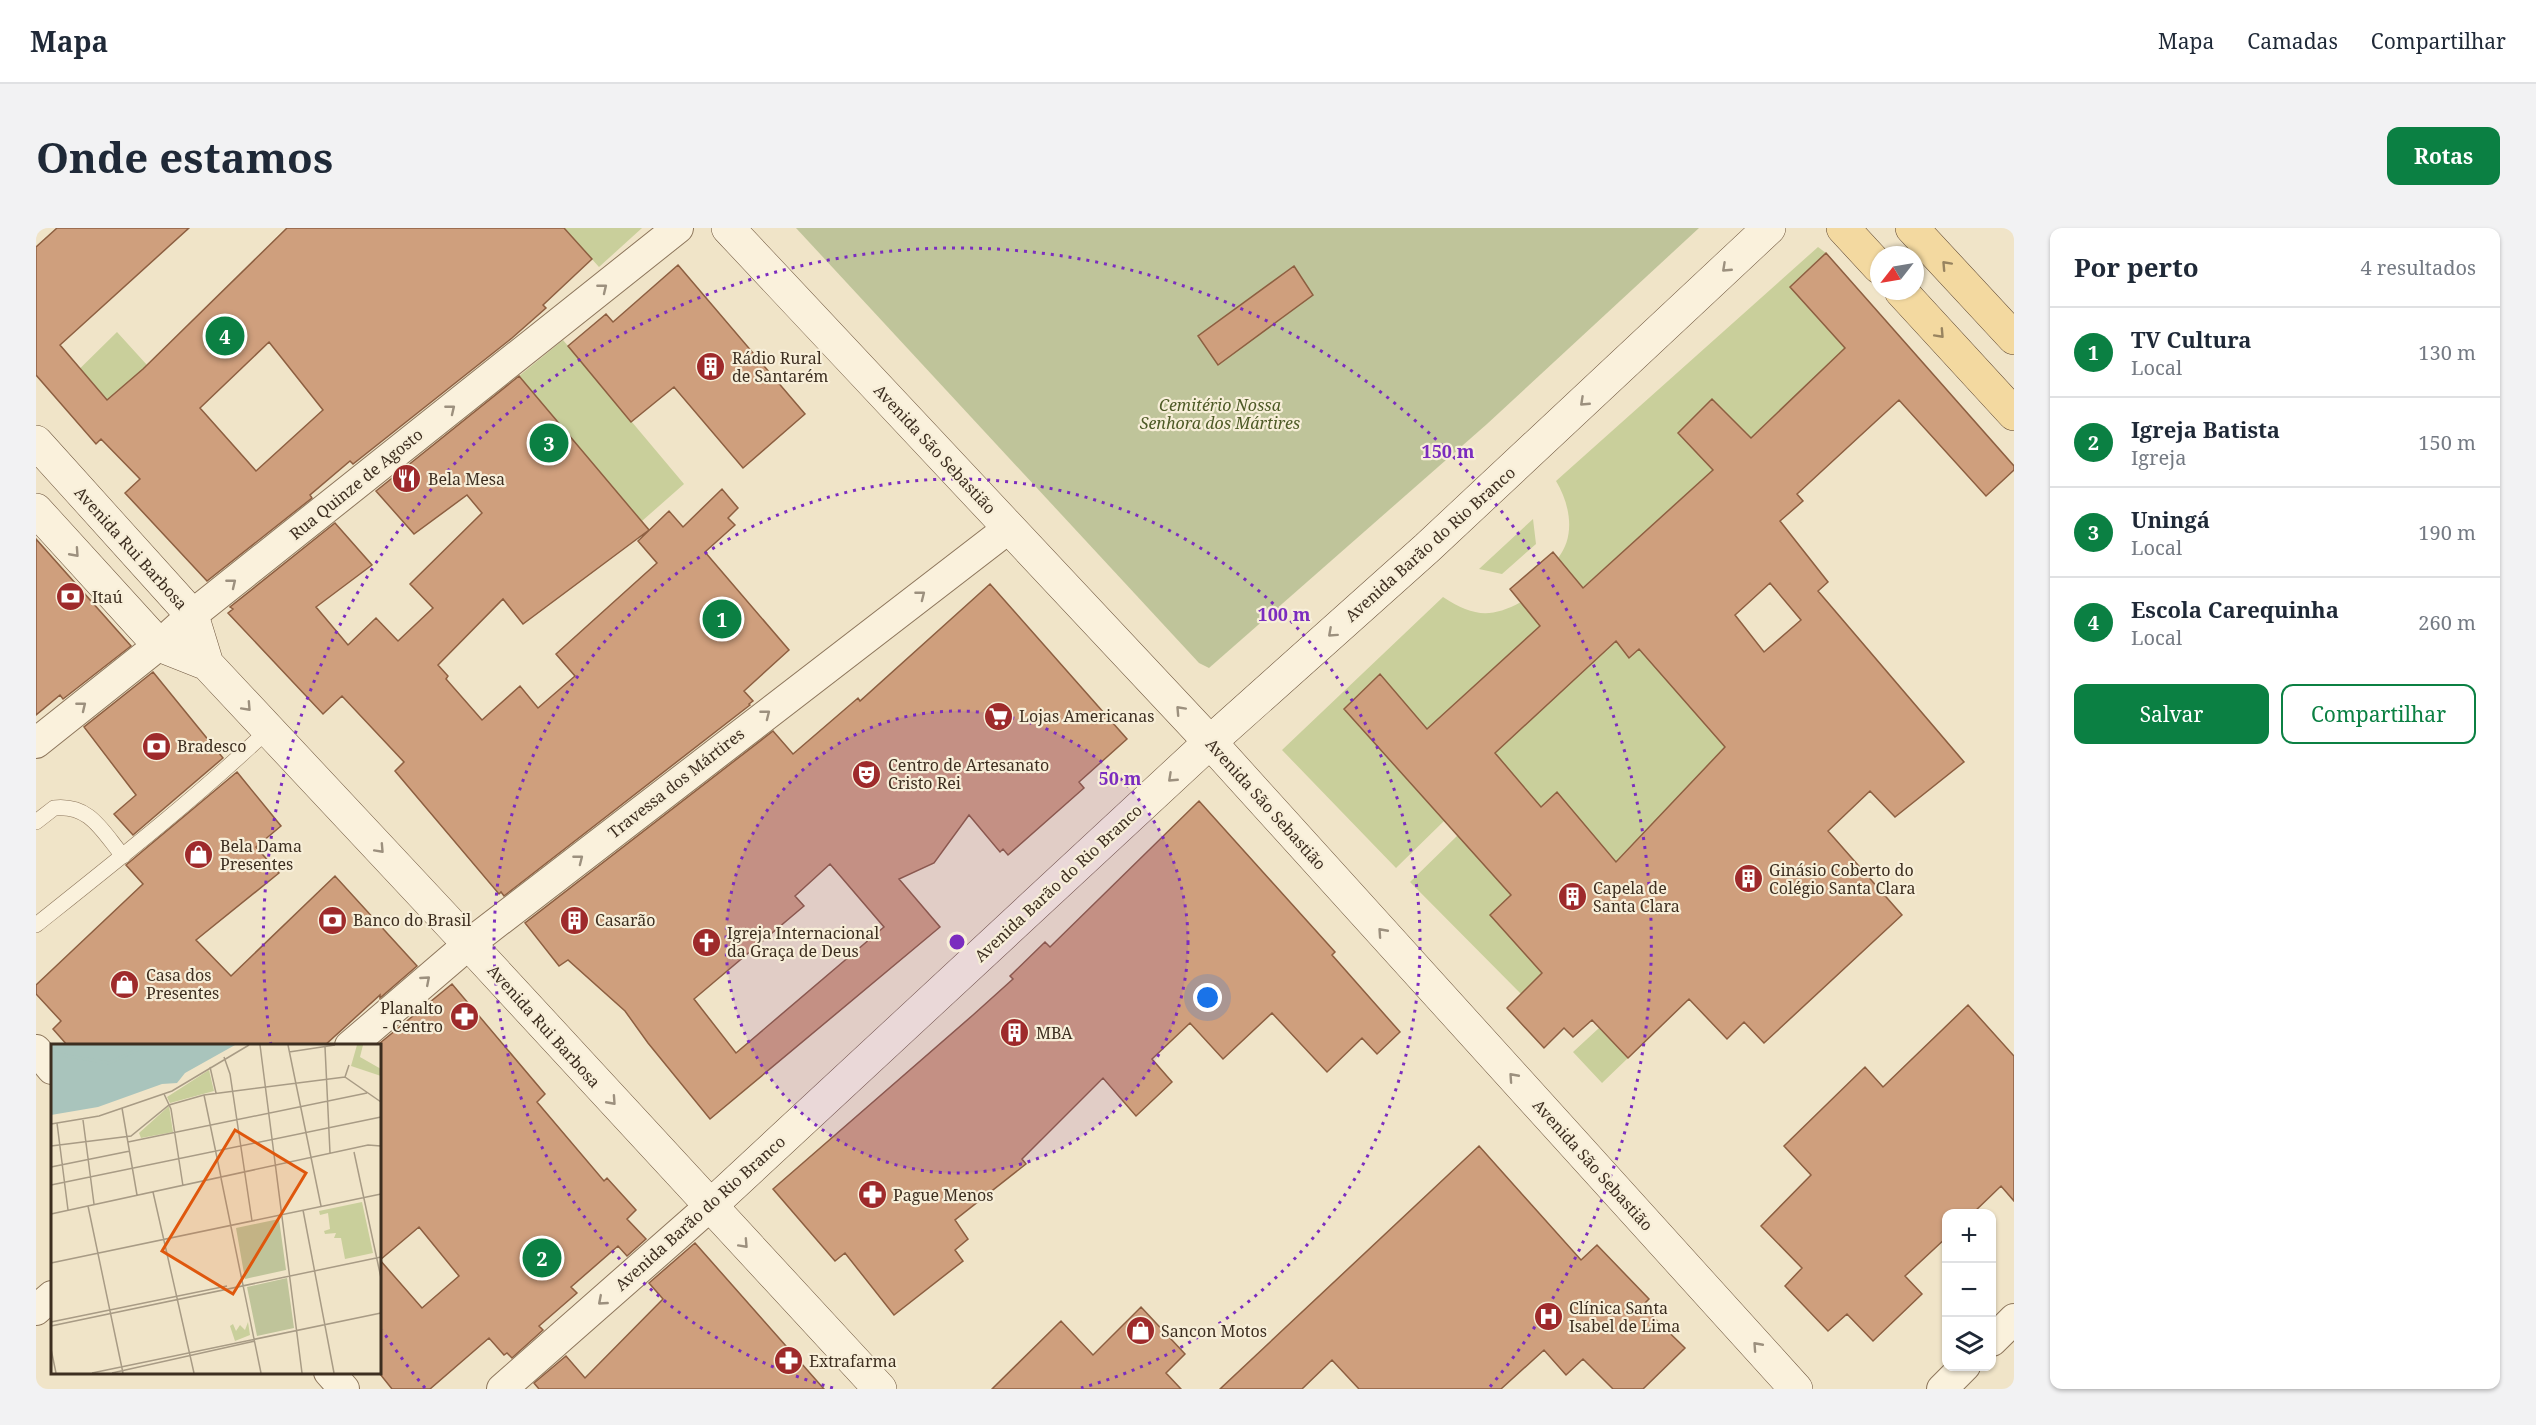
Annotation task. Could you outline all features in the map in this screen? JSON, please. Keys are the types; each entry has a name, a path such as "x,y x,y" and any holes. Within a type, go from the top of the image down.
{"main road":[{"name":"Avenida São Sebastião","path":"728,228 1210,742 1796,1389"},
{"name":"Avenida Barão do Rio Branco","path":"709,1207 1210,742 1427,548 1769,228"},
{"path":"1843,228 1870,257"},
{"path":"1912,228 2014,338"},
{"path":"1909,300 2014,414"},
{"name":"Avenida Rui Barbosa","path":"36,442 192,615 207,664"},
{"name":"Avenida Rui Barbosa","path":"36,510 159,645 207,664 880,1389"}],"street":[{"name":"Rua Quinze de Agosto","path":"36,743 159,645 192,615 678,228"},
{"name":"Travessa dos Mártires","path":"352,1044 469,944 1009,528"},
{"path":"36,1050 51,1068"},
{"name":"Avenida Barão do Rio Branco","path":"502,1389 709,1207"},
{"path":"36,1310 51,1297"},
{"path":"1996,1337 2014,1319"},
{"path":"1942,1389 1960,1371"},
{"path":"331,1374 344,1389"}],"lane":[{"path":"36,925 123,856 268,730"},
{"path":"36,822 54,808 79,809 90,817 123,856"}],"green space":[{"path":"564,228 642,228 599,267"},
{"name":"Cemitério Nossa Senhora dos Mártires","path":"796,228 1699,228 1487,424 1209,668 1199,663"},
{"path":"1818,247 1826,253 1790,287 1845,348 1751,438 1712,399 1678,434 1689,445 1733,452 1568,601 1558,558 1567,540 1568,510 1556,481"},
{"path":"117,332 147,365 84,428 53,395"},
{"path":"563,340 684,484 642,521 519,376"},
{"path":"1533,519 1536,544 1502,574 1479,569"},
{"path":"1443,597 1463,608 1481,613 1500,611 1521,602 1535,619 1556,611 1427,729 1380,675 1344,709 1444,821 1396,868 1282,750"},
{"path":"1616,641 1629,658 1639,649 1725,747 1612,866 1557,793 1541,807 1517,779 1483,763"},
{"path":"1458,835 1557,853 1490,915 1600,901 1529,1002 1410,882"},
{"path":"1599,1028 1628,1058 1602,1083 1573,1052"}],"building":[{"path":"57,228 189,228 60,345 107,400 143,369 287,228 564,228 592,259 543,305 546,308 512,338 353,464 350,461 310,495 312,498 207,581 125,493 140,479 101,439 96,444 36,375 36,247","holes":["269,342 323,410 256,471 200,408"]},
{"path":"1826,253 2014,466 2014,470 1986,496 1899,400 1797,494 1803,501 1780,521 1828,582 1818,591 1964,762 1895,817 1870,791 1828,831 1902,915 1764,1043 1744,1022 1727,1039 1689,999 1628,1058 1592,1020 1573,1037 1564,1028 1544,1048 1507,1008 1542,973 1490,915 1511,895 1344,709 1380,674 1427,729 1540,626 1510,589 1553,552 1583,588 1713,470 1678,433 1712,399 1751,438 1845,348 1790,287","holes":["1770,583 1801,620 1764,652 1735,615","1616,641 1629,658 1639,649 1725,747 1616,862 1557,792 1541,807 1495,753"]},
{"name":"Rádio Rural de Santarém","path":"678,265 805,414 743,468 674,387 631,422 568,346 606,314 613,322"},
{"path":"1294,266 1313,295 1218,365 1198,336"},
{"path":"519,376 649,530 523,624 503,599 438,665 448,676 446,679 482,720 520,686 538,708 575,676 556,654 657,563 638,541 669,511 683,527 722,489 738,508 728,518 735,525 705,552 789,650 744,691 753,701 750,705 504,896 501,892 499,894 395,771 404,762 342,696 323,714 228,613 233,609 230,607 335,523 372,565 316,607 348,645 376,618 398,641 433,608 410,584 482,513 467,495 414,534 376,491"},
{"path":"36,539 131,646 63,699 60,695 36,715"},
{"path":"990,584 1127,739 1079,782 1084,788 1008,855 1003,849 1000,852 969,815 934,863 899,879 940,927 710,1119 625,1011 568,960 559,966 525,923 773,731 793,754 858,698 860,701","holes":["830,864 884,927 736,1053 694,999 804,906 795,896"]},
{"name":"Bradesco","path":"153,672 223,758 133,835 114,814 136,795 84,727"},
{"path":"237,772 281,826 256,847 279,873 196,940 231,976 335,876 417,966 380,998 380,995 326,1044 66,1044 53,1029 61,1021 36,994 36,985 143,884 126,865"},
{"path":"1199,801 1335,952 1332,955 1400,1032 1377,1054 1362,1038 1327,1072 1272,1013 1223,1059 1190,1023 1152,1059 1172,1082 1136,1116 1103,1078 1022,1159 1026,1164 955,1220 968,1239 955,1250 963,1261 894,1315 845,1253 835,1261 773,1189 1013,979 1010,976 1045,942 1050,947"},
{"path":"452,984 545,1094 537,1102 604,1181 607,1178 636,1210 627,1219 646,1239 627,1256 618,1246 571,1287 577,1293 539,1326 543,1330 512,1358 507,1353 504,1355 489,1338 430,1389 392,1389 380,1374 381,1261 422,1308 459,1276 419,1227 381,1259 380,1044"},
{"path":"1968,1005 2014,1056 2014,1201 2001,1186 1977,1209 1942,1209 1942,1242 1905,1276 1922,1294 1873,1341 1847,1314 1828,1331 1785,1286 1802,1268 1761,1226 1811,1175 1784,1146 1865,1067 1883,1087"},
{"path":"1479,1146 1581,1260 1597,1245 1649,1299 1642,1306 1685,1348 1643,1389 1613,1389 1583,1359 1566,1375 1544,1350 1501,1389 1359,1389 1332,1360 1302,1389 1220,1389"},
{"path":"695,1243 824,1389 539,1389 534,1383 566,1356 585,1378 663,1299 649,1283"},
{"path":"1141,1307 1185,1354 1166,1373 1181,1389 992,1389 1061,1321 1093,1355"}],"place":[{"name":"Escola Carequinha","path":"225,336"},
{"name":"Rádio Rural de Santarém","path":"711,367"},
{"name":"Uningá","path":"549,443"},
{"name":"Bela Mesa","path":"407,479"},
{"name":"Itaú","path":"71,597"},
{"name":"TV Cultura","path":"722,619"},
{"name":"Lojas Americanas","path":"998,716"},
{"name":"Bradesco","path":"156,746"},
{"name":"Centro de Artesanato Cristo Rei","path":"867,774"},
{"name":"Bela Dama Presentes","path":"199,855"},
{"name":"Ginásio Coberto do Colégio Santa Clara","path":"1748,879"},
{"name":"Capela de Santa Clara","path":"1572,897"},
{"name":"Banco do Brasil","path":"332,920"},
{"name":"Casarão","path":"574,920"},
{"name":"Igreja Internacional da Graça de Deus","path":"706,942"},
{"name":"Casa dos Presentes","path":"125,984"},
{"name":"Planalto - Centro","path":"464,1017"},
{"name":"MBA","path":"1015,1033"},
{"name":"Pague Menos","path":"872,1195"},
{"name":"Igreja Batista","path":"542,1258"},
{"name":"Clínica Santa Isabel de Lima","path":"1548,1317"},
{"name":"Sancon Motos","path":"1140,1331"},
{"name":"Extrafarma","path":"788,1361"}]}
